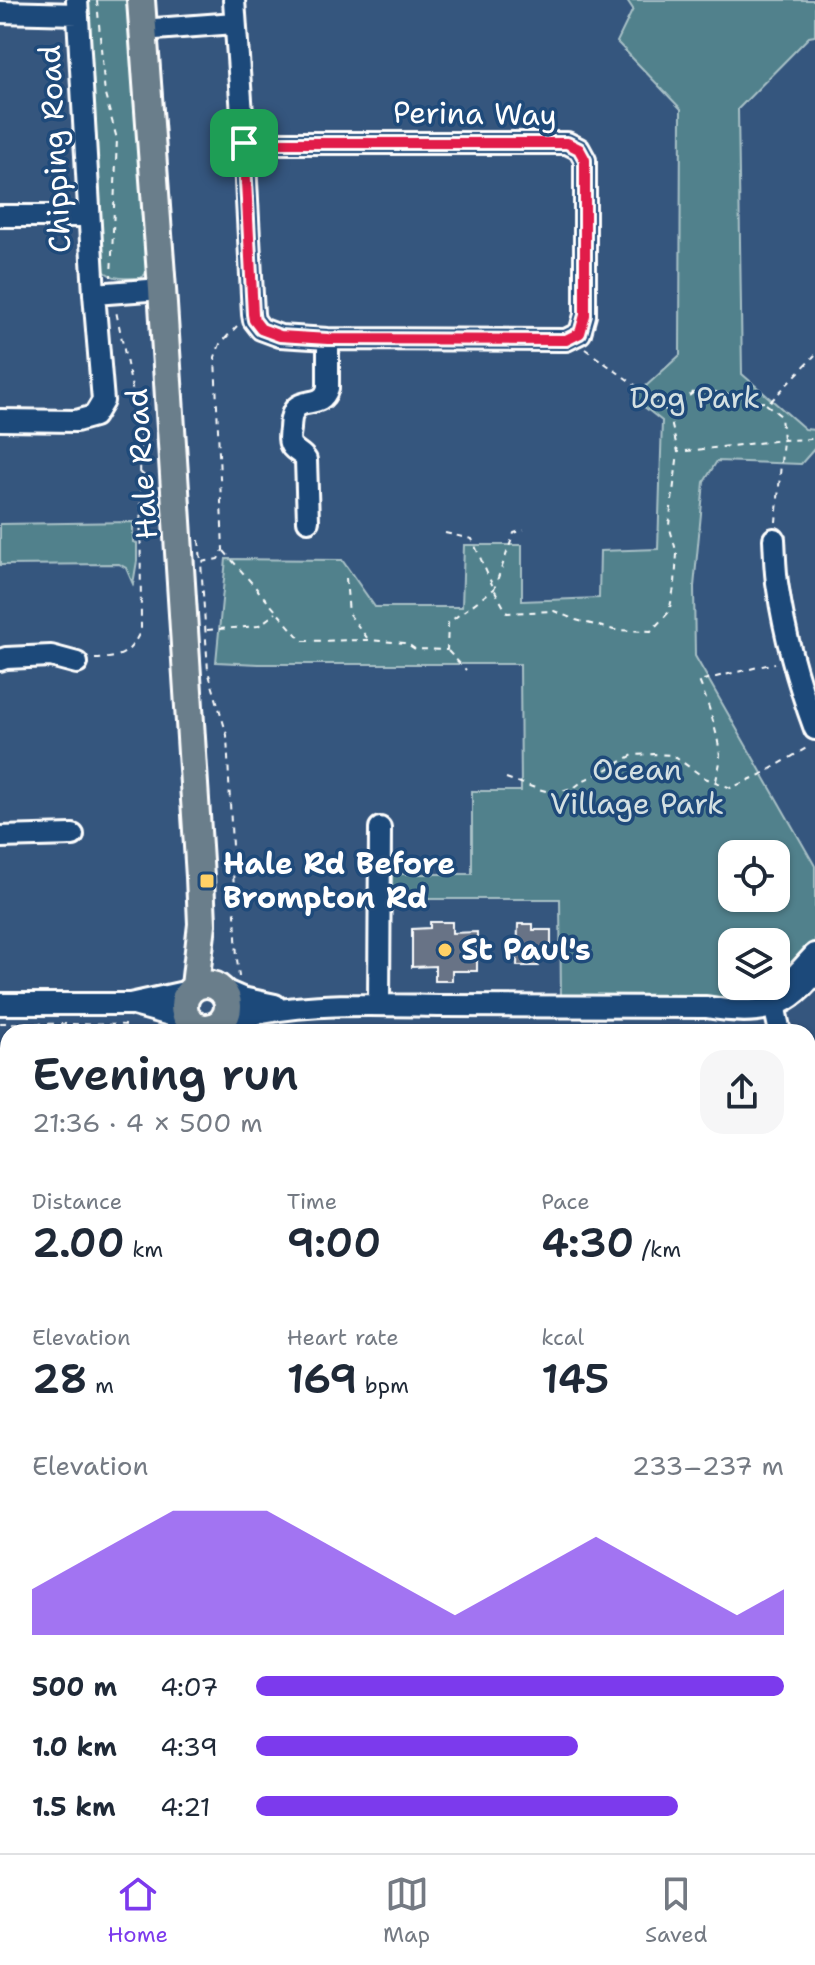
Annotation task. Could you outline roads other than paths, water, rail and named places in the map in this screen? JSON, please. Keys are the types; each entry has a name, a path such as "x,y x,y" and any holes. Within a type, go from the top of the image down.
{"main road":[{"name":"Hale Road","path":"141,0 209,1007"}],"street":[{"path":"234,0 252,324 280,336 328,339 326,396 294,408 290,420 290,443 306,460 308,521"},
{"path":"0,12 77,7"},
{"name":"Chipping Road","path":"0,420 76,421 94,416 103,401 103,293 89,216 77,7"},
{"path":"142,30 235,23"},
{"name":"Perina Way","path":"244,143 567,143 579,149 585,160 585,315 580,333 566,340 328,339"},
{"path":"0,216 89,216"},
{"path":"103,293 162,289"},
{"path":"774,539 778,587 793,658 815,729"},
{"path":"0,660 51,656 77,663"},
{"path":"379,1005 380,828"},
{"path":"0,837 73,835"},
{"path":"790,982 815,954"},
{"path":"790,993 803,989 815,973"},
{"path":"0,1004 174,1016 242,998 291,1008"},
{"path":"209,1007 242,1016 291,1008 379,1005 706,1007 750,1000"},
{"path":"770,1000 778,1024"}],"place":[{"name":"Hale Rd Before Brompton Rd","path":"207,881"},
{"name":"St Paul's","path":"445,950"}],"park label":[{"name":"Dog Park","path":"695,398"},
{"name":"Ocean Village Park","path":"637,787"}]}
